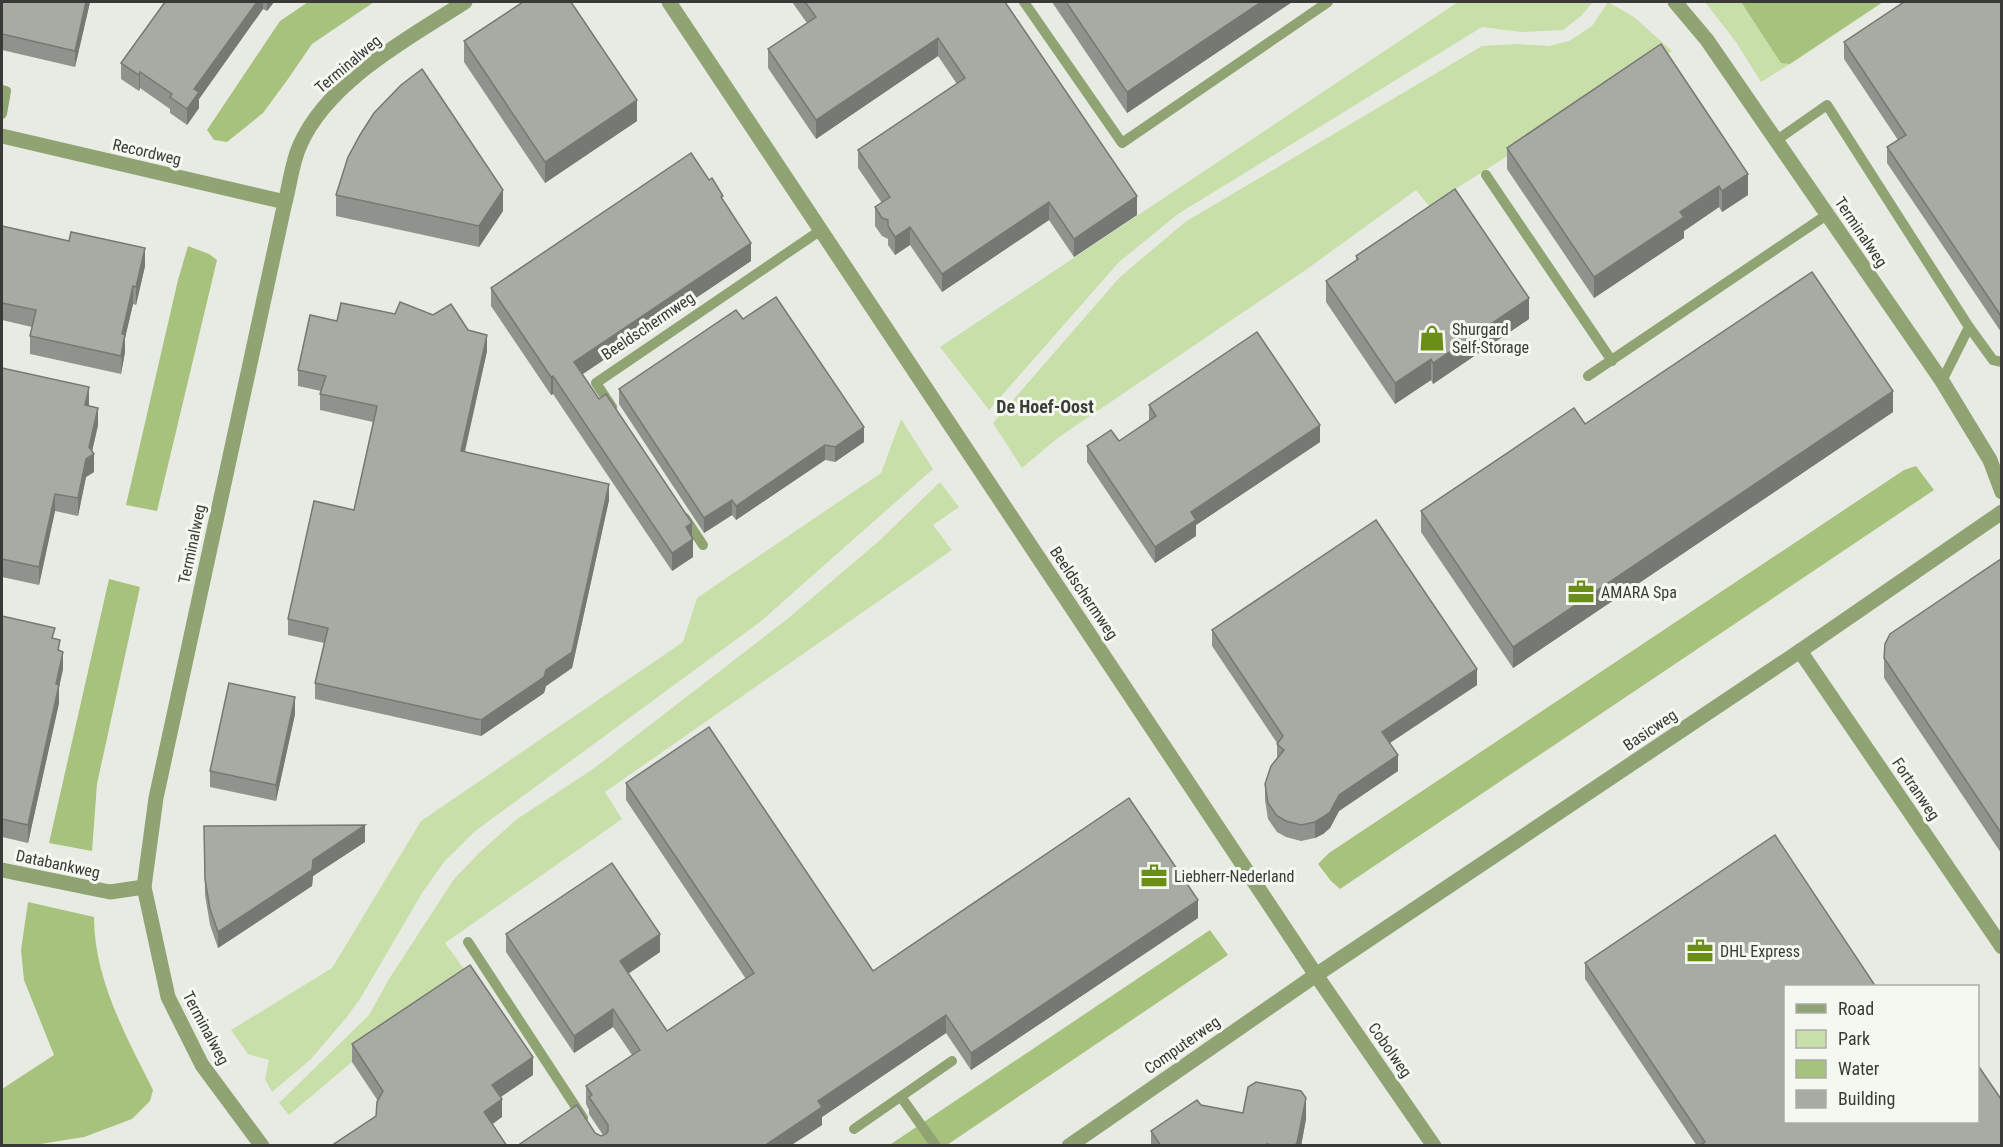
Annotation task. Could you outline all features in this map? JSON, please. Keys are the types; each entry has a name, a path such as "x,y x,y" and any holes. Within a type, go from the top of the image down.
{"street":[{"name":"Terminalweg","path":"262,1146 202,1065 168,997 144,887 156,798 285,202 300,146 317,114 348,84 385,54 465,2"},
{"name":"Beeldschermweg","path":"669,2 1316,975"},
{"name":"Terminalweg","path":"1675,2 1707,40 1942,381 1990,460 2001,492"},
{"name":"Recordweg","path":"2,136 285,202"},
{"name":"Basicweg","path":"1316,975 1800,651 2001,512"},
{"name":"Fortranweg","path":"1800,651 2001,947"},
{"name":"Databankweg","path":"2,870 110,892 144,887"},
{"name":"Computerweg","path":"1069,1146 1316,975"},
{"name":"Cobolweg","path":"1316,975 1434,1146"}],"lane":[{"path":"1024,2 1122,143 1328,2"},
{"path":"2,90 6,91 2,114"},
{"path":"1777,140 1827,105 1969,327 1993,360 2001,362"},
{"path":"1486,175 1612,361"},
{"path":"1588,376 1828,214"},
{"name":"Beeldschermweg","path":"621,421 596,383 821,231"},
{"path":"1942,381 1969,327"},
{"path":"678,507 703,545"},
{"path":"468,942 588,1126"},
{"path":"854,1129 952,1061"},
{"path":"901,1096 936,1146"}],"green space":[{"path":"1458,2 1593,2 1581,16 1563,30 1522,32 1482,27 1178,214 1119,262 989,410 940,347"},
{"path":"1608,2 1634,17 1672,51 1429,206 1416,190 1307,269 1059,437 1022,468 993,423 1119,278 1185,222 1482,46 1516,44 1549,46 1569,41 1592,26"},
{"path":"1705,2 1741,2 1781,62 1790,64 1761,82 1736,42"},
{"path":"901,419 933,469 760,622 474,832 444,862 422,893 360,999 346,1018 311,1059 272,1092 265,1079 269,1060 248,1054 231,1030 332,968 421,821 683,642 697,598 881,473"},
{"path":"940,482 959,507 933,525 952,550 605,792 622,819 445,943 472,980 352,1062 289,1115 279,1103 369,1015 389,979 454,879 480,852 517,819 593,769 786,620 879,541"}],"water":[{"path":"308,2 374,2 312,44 263,113 227,142 214,140 207,130 280,21"},
{"path":"1741,2 1883,2 1790,64 1781,63"},
{"path":"188,246 209,254 217,260 157,511 126,505 178,280"},
{"path":"1916,466 1934,490 1340,889 1318,864 1329,853 1904,470"},
{"path":"109,579 140,587 97,784 92,851 49,843"},
{"path":"28,902 94,917 99,963 113,1007 153,1090 150,1101 132,1119 84,1137 34,1145 2,1145 2,1089 54,1055 24,980 21,950"},
{"path":"1210,930 1228,955 947,1145 888,1146"}],"building":[{"path":"2,2 86,2 75,51 2,34"},
{"path":"165,2 257,2 194,89 199,92 187,109 170,97 172,94 140,72 139,75 121,63"},
{"path":"523,2 571,2 637,100 545,162 464,41"},
{"path":"805,2 1005,2 1137,196 1074,239 1049,202 942,274 910,227 895,237 888,226 888,220 882,218 875,207 890,197 858,150 965,78 938,38 816,120 768,49 816,17"},
{"path":"1066,2 1261,2 1127,92"},
{"path":"1904,2 2001,2 2001,316 1887,147 1906,135 1844,42"},
{"path":"1661,44 1748,174 1722,191 1719,186 1680,212 1684,217 1594,277 1507,148"},
{"path":"422,69 503,190 479,226 336,195 348,157 374,113 401,85"},
{"path":"691,153 709,180 712,178 723,196 721,197 751,243 574,362 599,399 606,394 692,523 686,527 693,539 672,553 491,288"},
{"path":"1455,189 1529,298 1433,363 1431,359 1395,383 1326,281 1358,259 1356,256"},
{"path":"2,226 69,241 71,232 145,248 122,334 125,334 121,356 30,336 36,310 2,303"},
{"path":"1812,272 1893,391 1513,647 1421,511 1574,408 1585,424"},
{"path":"776,297 864,427 835,447 825,445 736,506 732,500 704,518 619,389 736,310 743,319"},
{"path":"400,302 433,315 451,304 468,330 487,335 461,451 609,484 572,652 546,670 544,677 481,720 315,683 328,628 288,619 314,501 354,510 377,406 320,394 326,376 298,370 310,315 337,321 341,303 395,314"},
{"path":"1257,332 1320,425 1191,512 1196,520 1155,547 1087,446 1111,430 1119,441 1156,416 1149,405"},
{"path":"2,368 89,387 85,405 98,408 89,447 94,454 86,459 78,498 55,494 39,567 2,559"},
{"path":"1376,520 1477,669 1382,732 1398,755 1339,795 1330,812 1315,822 1301,825 1286,821 1277,816 1268,803 1265,784 1271,766 1284,750 1277,744 1283,736 1212,630"},
{"path":"2001,559 2001,833 1884,658 1885,644 1890,634"},
{"path":"2,616 55,628 52,638 60,640 58,650 63,652 56,684 59,685 28,825 2,819"},
{"path":"229,683 295,697 276,785 210,771"},
{"path":"709,727 873,971 1129,798 1198,900 971,1053 946,1015 818,1101 822,1107 764,1146 517,1146 577,1105 595,1133 601,1136 606,1134 608,1125 589,1097 592,1095 586,1086 640,1050 613,1009 574,1036 506,934 612,863 660,934 620,961 667,1031 754,973 626,783"},
{"path":"365,825 313,860 312,870 218,932 210,909 205,879 204,826"},
{"path":"1775,835 1875,985 1784,985 1784,1123 1979,1123 1979,1067 2001,1099 2001,1146 1699,1146 1705,1142 1585,963"},
{"path":"470,965 533,1057 492,1085 502,1099 484,1112 507,1146 334,1146 376,1116 377,1102 383,1091 352,1044"},
{"path":"1256,1082 1301,1091 1306,1098 1297,1143 1294,1146 1267,1144 1267,1146 1161,1146 1151,1131 1197,1100 1201,1105 1243,1113 1248,1087"}],"place":[{"name":"Shurgard Self-Storage","path":"1432,338"},
{"name":"AMARA Spa","path":"1581,592"},
{"name":"Liebherr-Nederland","path":"1154,876"},
{"name":"DHL Express","path":"1700,951"}],"district":[{"name":"De Hoef-Oost","path":"1045,406"}]}
